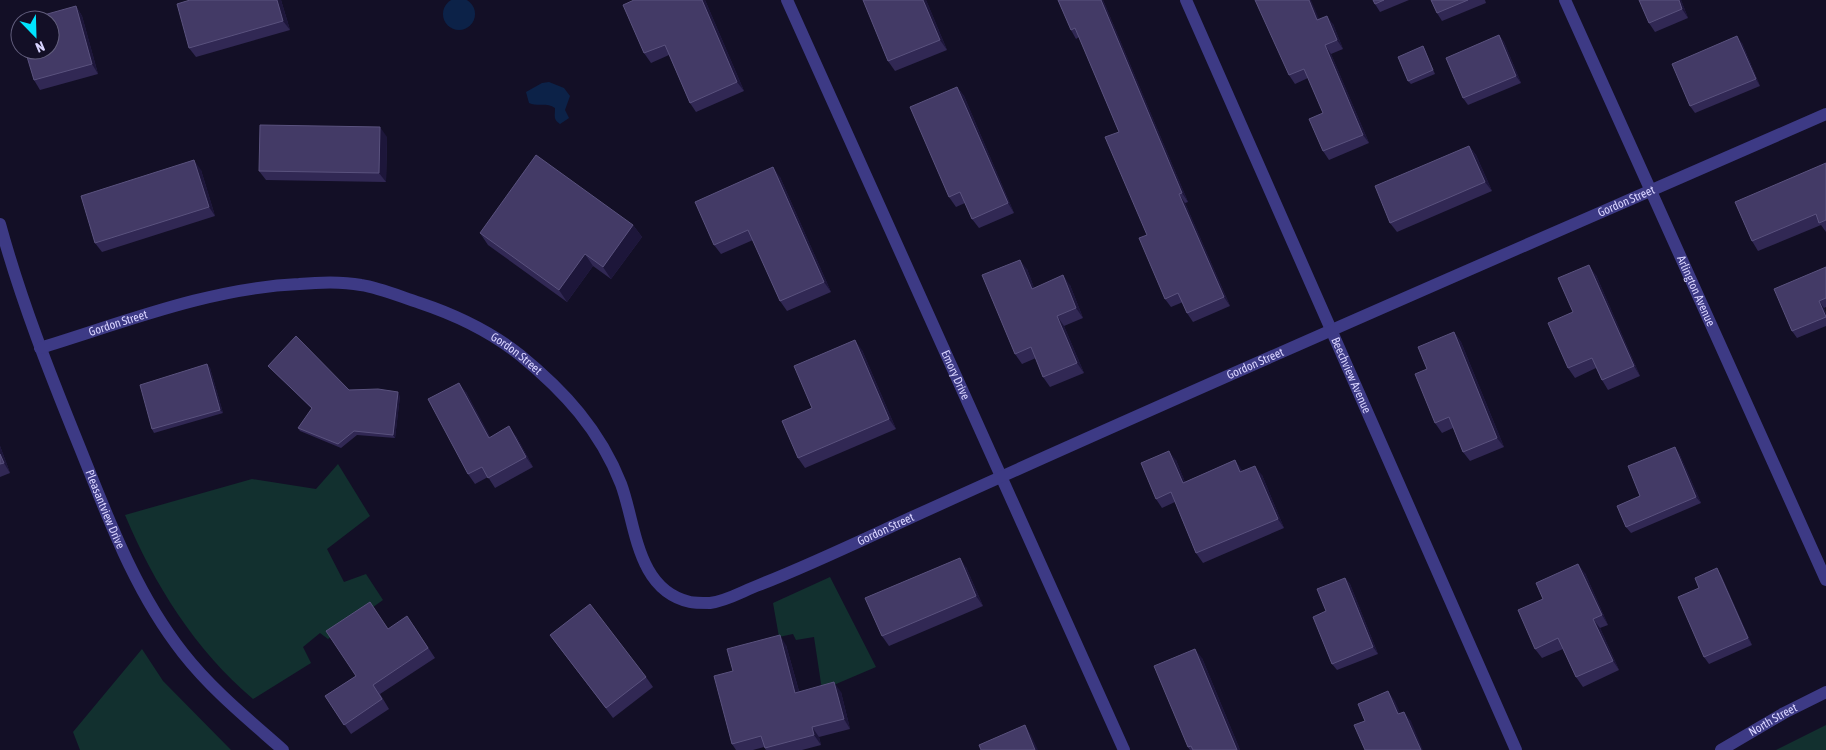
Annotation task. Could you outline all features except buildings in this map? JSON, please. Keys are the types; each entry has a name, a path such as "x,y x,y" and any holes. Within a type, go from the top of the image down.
{"street":[{"name":"Emory Drive","path":"787,0 1124,750"},
{"name":"Beechview Avenue","path":"1186,0 1516,750"},
{"name":"Arlington Avenue","path":"1565,0 1826,580"},
{"name":"Gordon Street","path":"40,348 212,295 277,285 330,282 363,285 443,311 504,341 544,375 578,409 593,431 621,485 635,538 646,564 658,582 668,592 689,602 708,603 725,599 785,575 1001,477 1826,114"},
{"name":"Pleasantview Drive","path":"0,224 14,277 40,348 128,564 152,608 183,652 216,691 283,750"},
{"name":"North Street","path":"1721,750 1776,717 1826,692"}],"green space":[{"path":"338,464 370,516 327,549 344,582 366,574 383,600 328,639 320,633 303,647 311,663 253,699 213,659 178,614 149,566 125,515 252,479 316,489"},
{"path":"830,577 876,667 822,690 814,637 796,640 793,634 779,637 773,603"},
{"path":"142,649 163,681 231,750 80,750 73,732"},
{"path":"1826,725 1826,750 1776,750"}],"water":[{"path":"459,-2 471,2 475,14 471,26 459,30 447,26 443,14 447,2"},
{"path":"549,82 564,88 570,96 565,110 569,118 560,124 555,119 555,108 549,105 529,103 526,92 542,83"}]}
